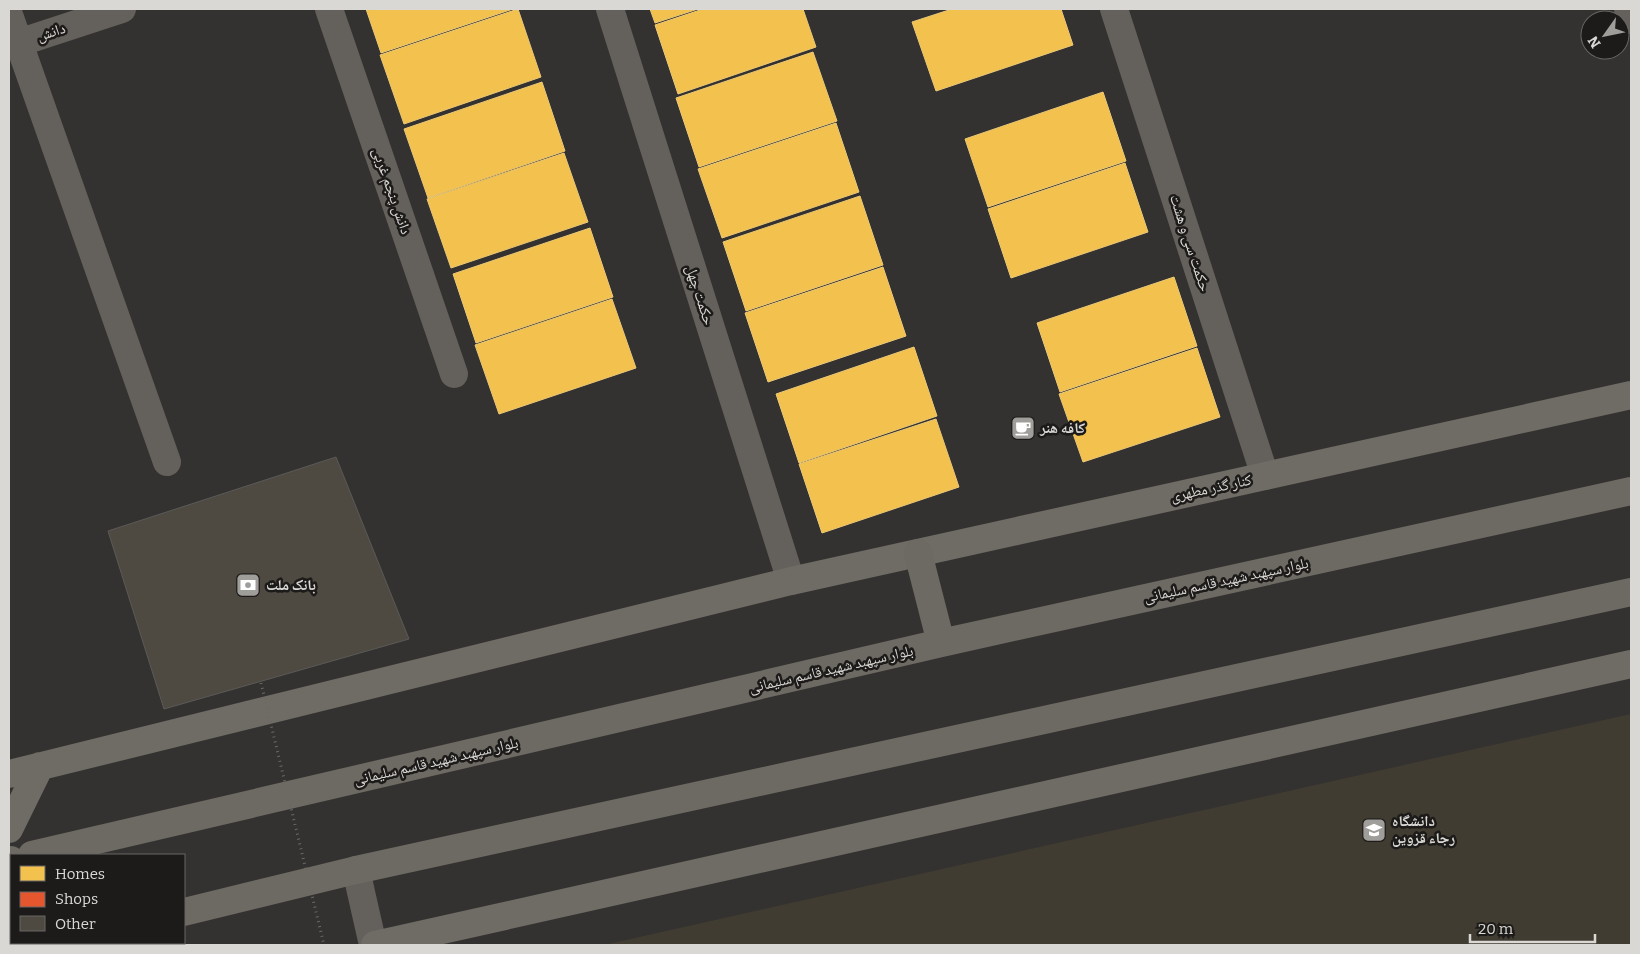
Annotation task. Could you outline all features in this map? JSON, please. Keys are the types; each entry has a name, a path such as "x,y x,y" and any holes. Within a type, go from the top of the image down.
{"main road":[{"name":"بلوار سپهبد شهید قاسم سلیمانی","path":"36,854 941,643 1631,491"},
{"path":"918,553 941,643"},
{"path":"185,912 356,870 1631,592"}],"street":[{"name":"دانش","path":"13,44 122,9"},
{"name":"دانش پنجم غربی","path":"329,9 454,374"},
{"name":"حکمت چهل","path":"610,9 791,582"},
{"name":"حکمت سی و هشت","path":"1114,9 1265,476"},
{"path":"1628,9 1631,20"},
{"path":"9,16 13,44 167,462"},
{"name":"کنار گذر مطهری","path":"9,774 791,582 1631,395"},
{"path":"356,870 374,945 1631,664"},
{"path":"9,829 40,766"}],"path":[{"path":"261,683 324,945"}],"shaded area":[{"name":"دانشگاه رجاء قزوین","path":"1631,714 1631,945 604,945"}],"building: Homes":[{"path":"366,9 513,9 381,53"},
{"path":"518,9 541,77 404,124 380,55"},
{"path":"650,9 698,9 655,23"},
{"path":"703,9 803,9 816,47 678,94 655,25"},
{"path":"952,9 1061,9 1073,45 936,91 912,22"},
{"path":"813,52 837,121 699,167 676,98"},
{"path":"542,82 565,151 428,198 404,129"},
{"path":"1103,92 1126,161 988,207 965,139"},
{"path":"836,123 859,192 722,238 698,169"},
{"path":"564,153 588,222 451,268 427,199"},
{"path":"1125,163 1148,232 1011,278 988,209"},
{"path":"860,196 883,265 746,311 723,242"},
{"path":"590,228 613,297 476,343 453,274"},
{"path":"883,267 906,336 768,382 745,313"},
{"path":"1174,277 1197,346 1060,392 1037,323"},
{"path":"612,299 636,368 499,414 475,345"},
{"path":"914,347 937,416 799,463 776,394"},
{"path":"1197,348 1220,417 1083,462 1059,394"},
{"path":"936,419 959,487 822,533 799,464"}],"building: Shops":[{"name":"بانک ملت","path":"305,492 356,631 322,643 314,620 185,666 143,550"}],"building: Other":[{"path":"336,457 409,639 164,709 108,531"}],"place":[{"name":"کافه هنر","path":"1023,428"},
{"name":"بانک ملت","path":"248,585"},
{"name":"دانشگاه رجاء قزوین","path":"1374,830"}]}
